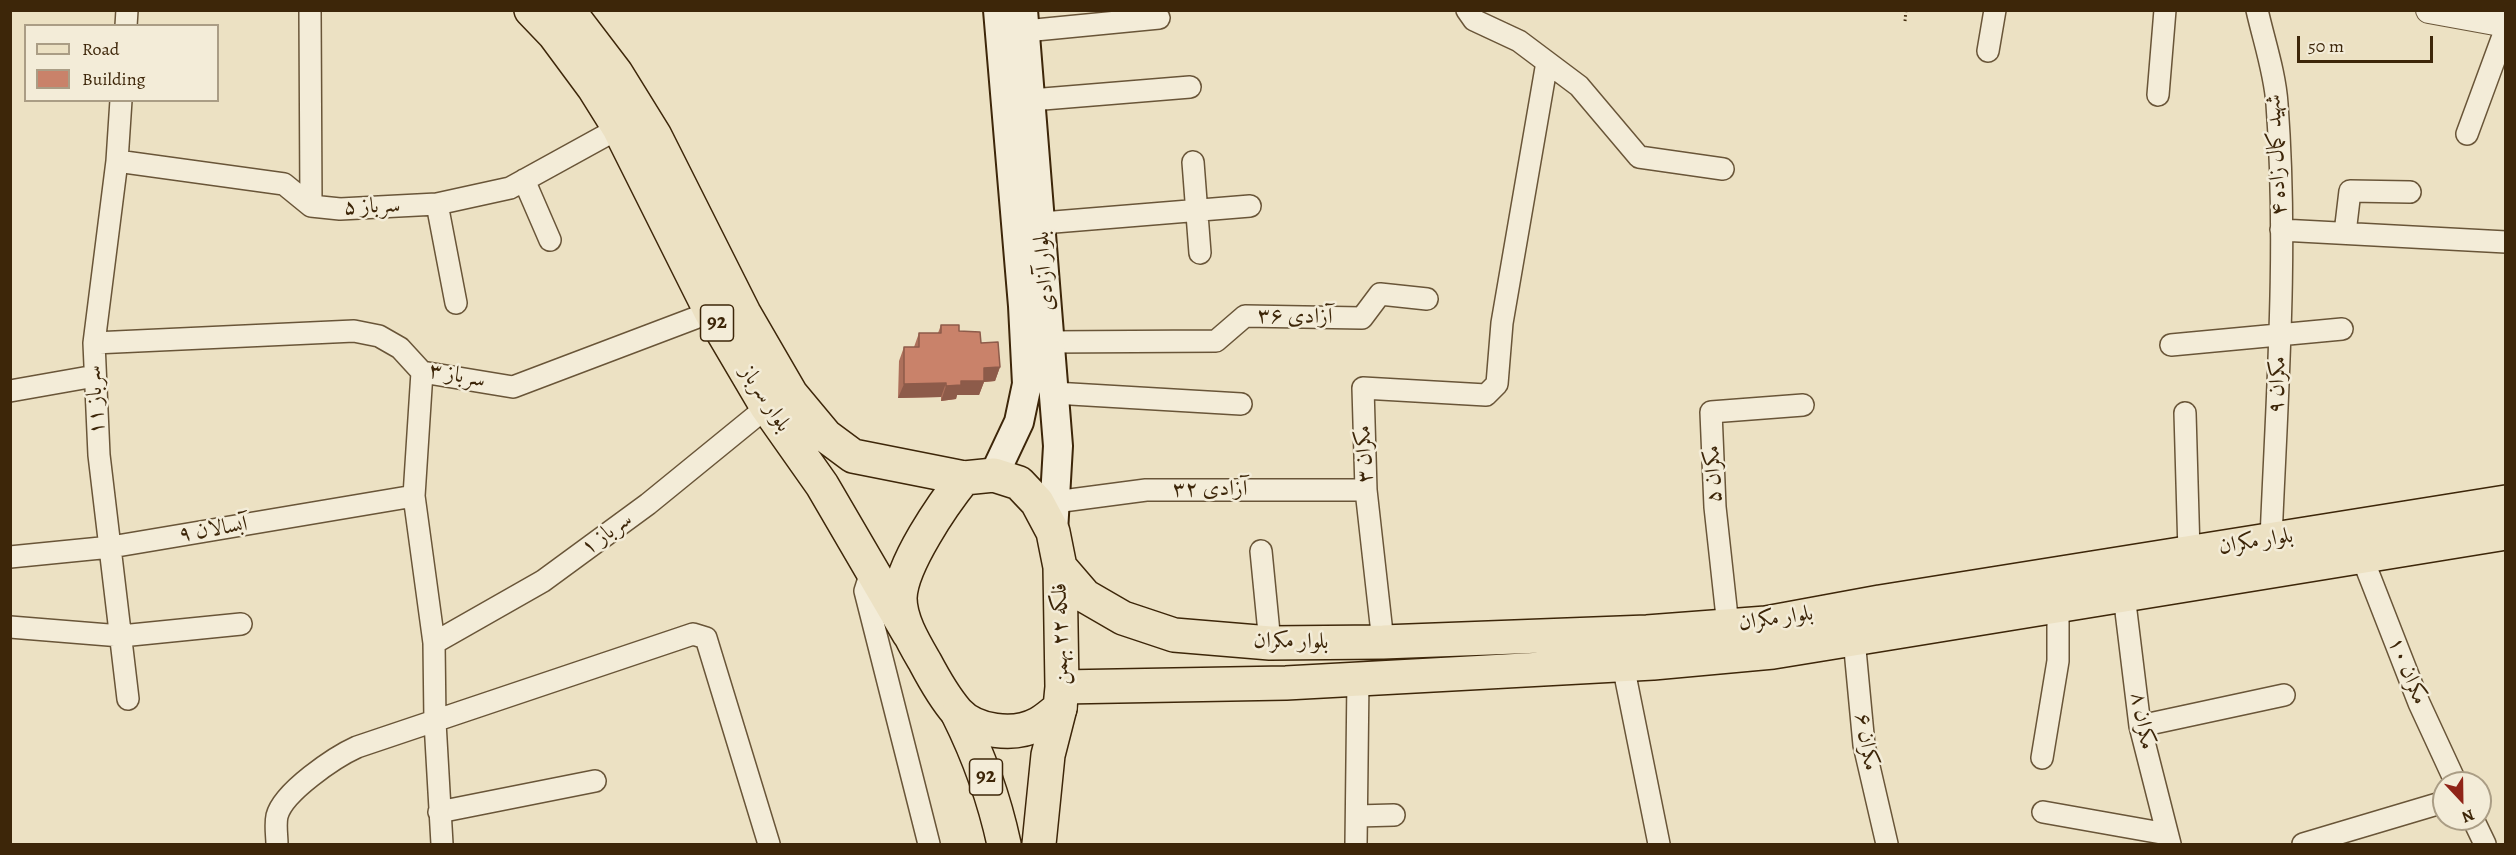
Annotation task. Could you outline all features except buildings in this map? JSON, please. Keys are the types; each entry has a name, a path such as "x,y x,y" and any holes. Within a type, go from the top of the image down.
{"main road":[{"name":"بلوار سرباز","path":"531,10 554,34 594,88 619,128 711,312 767,407 822,485 909,634"},
{"name":"بلوار سرباز","path":"568,10 616,73 655,136 744,313 791,394 826,436 853,456 979,477"},
{"name":"بلوار آزادی","path":"979,477 1019,422 1027,384 1022,294 998,10"},
{"name":"بلوار آزادی","path":"1024,21 1042,223 1058,447 1054,517"},
{"name":"فلکه ۲۲ بهمن","path":"979,477 1019,483 1054,517 1060,567 1061,697 1037,725 1012,731 985,729 958,714 909,634 900,599 906,572 948,498 979,477"},
{"name":"بلوار مکران","path":"1060,567 1085,596 1123,618 1174,635 1255,642 1383,642 1635,633 1766,623 1891,600 2505,502"},
{"name":"بلوار مکران","path":"1061,697 1234,684 1623,665 1773,651 2505,533"},
{"path":"1234,684 1224,675 1221,667 1225,652 1255,642"},
{"name":"92","path":"1040,844 1048,755 1061,697"},
{"name":"92","path":"958,714 978,753 995,802 1004,844"}],"street":[{"path":"310,10 312,206"},
{"path":"1467,10 1474,20 1519,41 1579,86 1639,157 1723,170"},
{"path":"1988,51 1995,10"},
{"path":"2158,95 2165,10"},
{"name":"شهید کمال زاده ۴","path":"2257,10 2277,101 2281,230"},
{"path":"2429,10 2505,26 2467,134"},
{"path":"1024,21 1159,18"},
{"name":"مکران ۳","path":"1383,642 1366,490 1363,388 1486,395 1497,384 1502,323 1547,62"},
{"path":"1031,100 1190,87"},
{"name":"سرباز ۱۱","path":"121,102 117,161 94,343 99,454 128,699"},
{"name":"سرباز ۵","path":"117,161 284,184 312,206 340,209 437,204 510,188 619,128"},
{"path":"1193,162 1200,253"},
{"path":"524,180 550,240"},
{"path":"2345,233 2350,191 2410,192"},
{"path":"437,204 456,303"},
{"path":"1042,223 1250,206"},
{"path":"2281,230 2505,242"},
{"name":"مکران ۹","path":"2271,539 2280,336 2281,230"},
{"name":"آزادی ۳۶","path":"1050,342 1216,341 1245,316 1362,318 1380,294 1426,299"},
{"name":"سرباز ۳","path":"94,343 354,331 379,336 400,348 422,372 513,387 711,312"},
{"path":"2171,345 2342,329"},
{"path":"422,372 414,496 434,642 435,722 442,844"},
{"path":"10,391 95,376"},
{"path":"1054,393 1242,404"},
{"name":"مکران ۵","path":"1728,626 1715,507 1712,412 1803,405"},
{"name":"سرباز ۱","path":"434,642 543,581 648,504 767,407"},
{"path":"2185,413 2189,552"},
{"name":"آزادی ۳۲","path":"1054,517 1146,490 1366,490"},
{"name":"آبسالان ۹","path":"10,557 111,547 414,496"},
{"path":"1255,642 1261,551"},
{"name":"مکران ۱۰","path":"2362,557 2419,703 2450,771"},
{"path":"872,569 865,591 929,844"},
{"name":"مکران ۸","path":"2124,595 2140,726 2169,839"},
{"path":"2043,758 2058,661 2058,606"},
{"path":"10,627 121,636 241,624"},
{"path":"277,844 277,816 286,798 342,753 693,634 706,638 769,844"},
{"name":"مکران ۶","path":"1854,639 1864,745 1887,844"},
{"path":"1623,665 1659,844"},
{"path":"1356,844 1358,679"},
{"path":"2140,726 2284,695"},
{"path":"439,812 595,781"},
{"path":"2303,844 2432,806"},
{"path":"2043,812 2169,839"},
{"path":"1357,816 1394,815"}],"path":[{"path":"1905,21 1906,10"}]}
